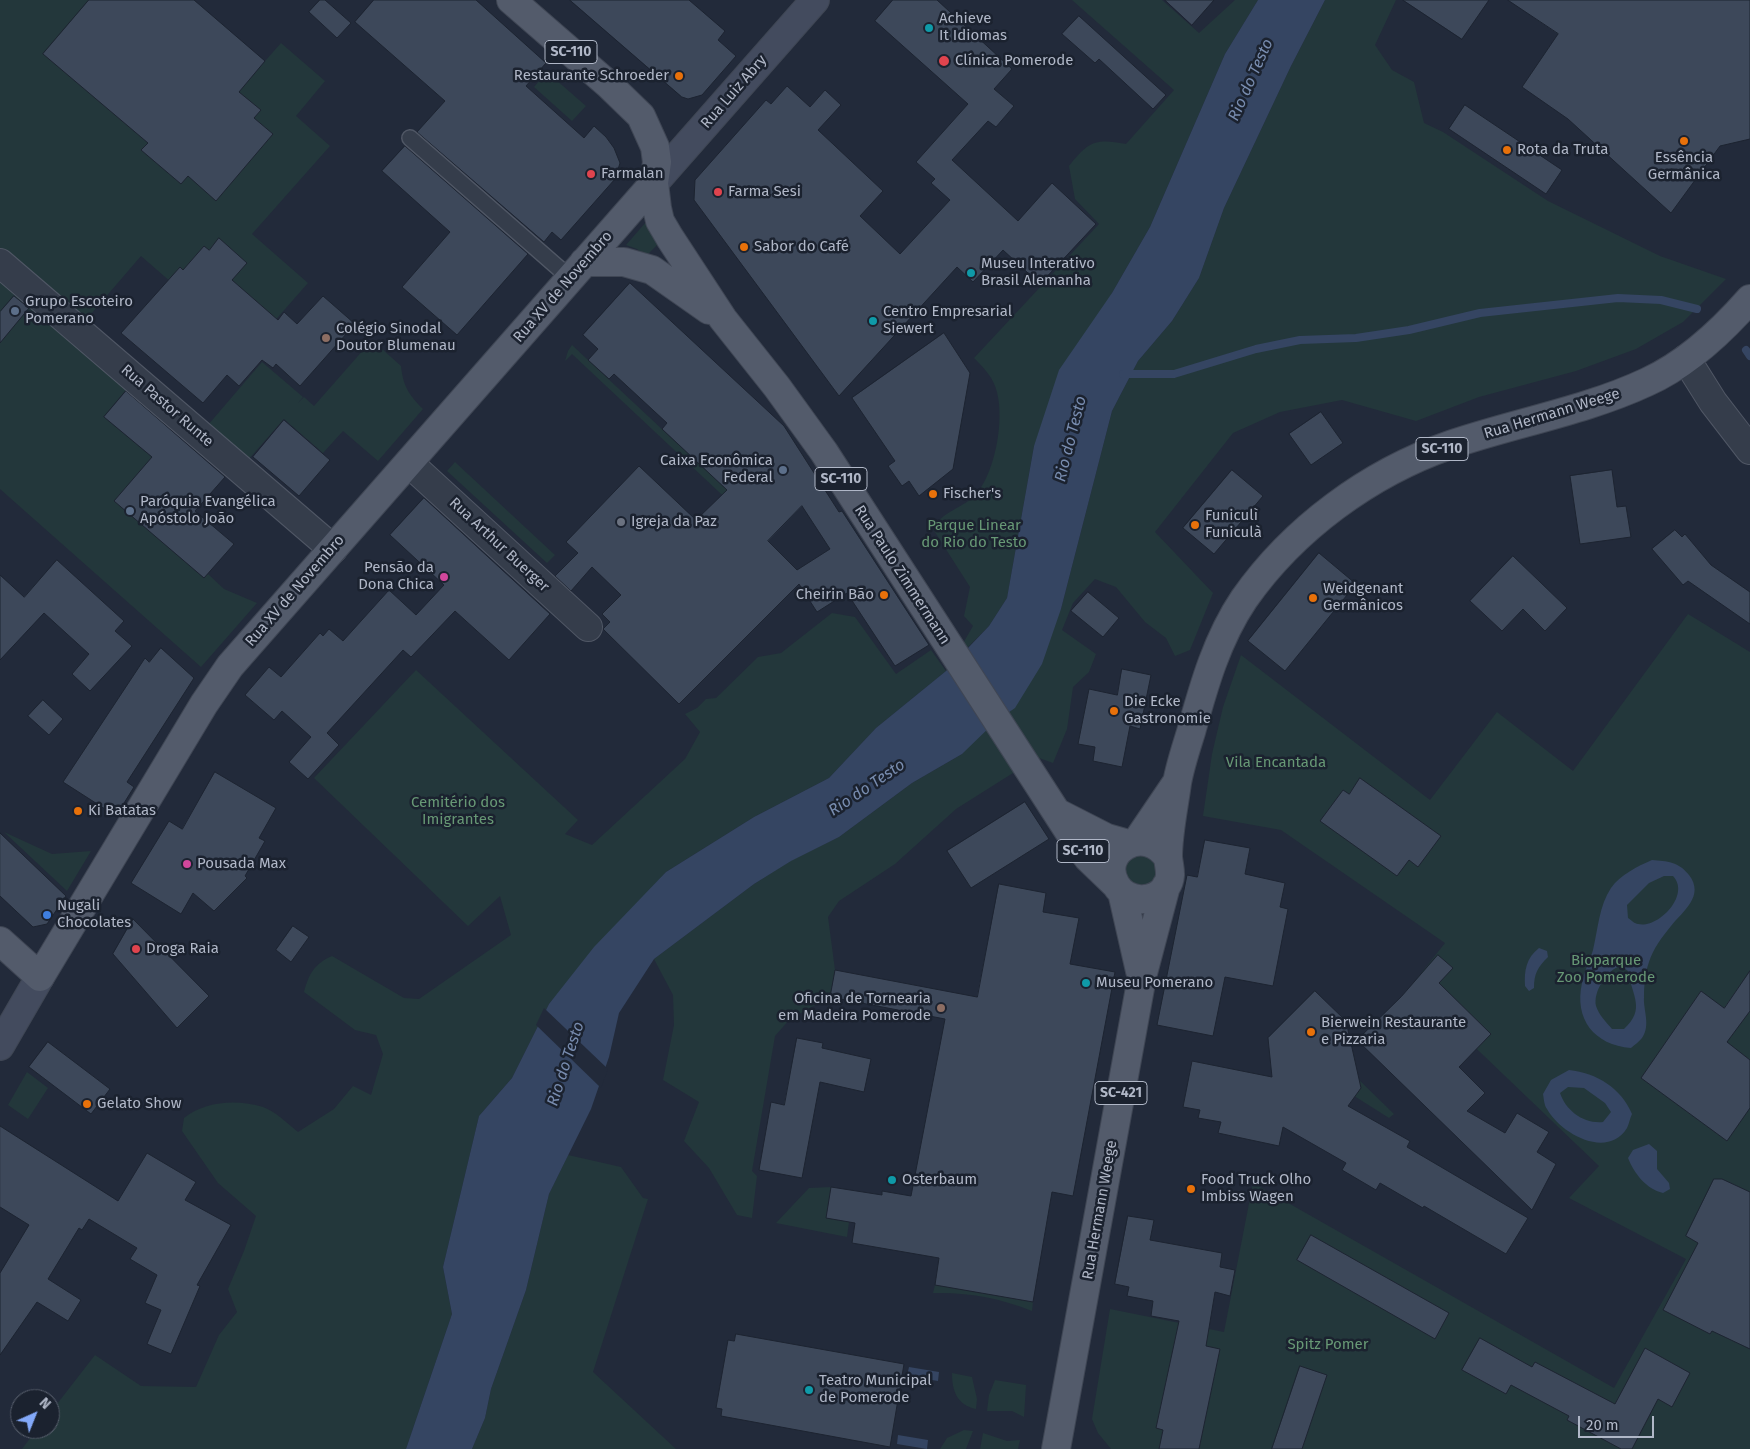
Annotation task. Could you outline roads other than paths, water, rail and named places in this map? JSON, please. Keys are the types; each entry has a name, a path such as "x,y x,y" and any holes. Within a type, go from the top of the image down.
{"main road":[{"name":"SC-110","path":"511,0 609,85 641,116 656,147 658,162 654,183"},
{"name":"Rua Luiz Abry","path":"654,183 815,0"},
{"name":"Rua XV de Novembro","path":"0,1046 215,687 246,647 654,183"},
{"name":"Rua Paulo Zimmermann","path":"654,183 660,221 722,319 777,387 816,440 1056,812 1088,858 1118,888"},
{"name":"Rua Paulo Zimmermann","path":"577,270 624,262 652,270 722,319"},
{"name":"Rua Hermann Weege","path":"1168,858 1178,781 1212,660 1242,602 1262,576 1307,530 1343,501 1412,460 1449,446 1629,390 1650,381 1686,359 1714,336 1750,299"},
{"name":"Rua Hermann Weege","path":"1133,842 1178,781"},
{"name":"Rua Paulo Zimmermann","path":"1056,812 1107,838 1133,842"},
{"path":"1133,842 1156,845 1168,858 1170,877 1166,886 1154,897 1146,900 1129,897 1118,888 1112,866 1115,857 1133,842"},
{"name":"Rua Hermann Weege","path":"1059,1447 1142,977 1166,886"},
{"name":"Rua Hermann Weege","path":"1118,888 1133,933 1142,977"},
{"path":"0,941 40,977"}],"street":[{"name":"Rua Pastor Runte","path":"0,262 333,549"},
{"path":"1686,359 1713,402 1750,450"},
{"name":"Rua Arthur Buerger","path":"409,462 588,627"}],"lane":[{"path":"410,138 577,270"}],"water":[{"name":"Rio do Testo","path":"1258,0 1325,0 1291,66 1224,208 1199,278 1172,321 1138,361 1112,411 1061,609 1042,664 1015,708 996,721 962,754 912,783 839,837 791,861 754,884 654,959 619,1013 609,1057 591,1109 549,1194 526,1290 491,1389 485,1418 472,1449 406,1449 452,1314 443,1267 479,1116 512,1078 549,1004 594,947 666,872 754,817 829,778 876,728 946,671 989,626 1007,598 1034,446 1059,370 1112,293 1150,227 1225,54"},
{"path":"1652,860 1668,862 1681,867 1689,875 1695,890 1690,903 1661,939 1651,957 1644,988 1645,1033 1631,1048 1618,1046 1597,1036 1584,1019 1580,996 1583,979 1593,950 1601,910 1607,895 1619,879","holes":["1664,876 1673,876 1677,884 1678,892 1670,909 1654,921 1646,924 1634,923 1628,918 1627,905 1649,883","1621,966 1628,971 1636,1008 1631,1022 1624,1029 1612,1029 1599,1012 1596,1000 1599,988 1606,976"]},
{"path":"1539,948 1547,951 1548,957 1537,971 1534,988 1529,991 1525,986 1526,970 1531,956"},
{"path":"1569,1070 1589,1074 1607,1083 1615,1089 1632,1114 1627,1128 1618,1137 1608,1142 1584,1140 1573,1134 1553,1118 1545,1106 1543,1094 1551,1080","holes":["1568,1087 1584,1088 1605,1103 1611,1112 1603,1122 1589,1121 1571,1111 1560,1093"]},
{"path":"1649,1144 1657,1151 1657,1169 1669,1183 1670,1189 1663,1193 1651,1188 1641,1180 1628,1158 1633,1150"},
{"path":"909,1367 939,1372 938,1381 907,1376"},
{"path":"898,1435 928,1440 927,1449 897,1444"}],"waterway":[{"path":"1123,374 1174,374 1256,349 1300,340 1356,338 1409,330 1480,313 1618,298 1661,300 1697,309"},
{"path":"1746,350 1750,356"}],"place":[{"name":"Achieve It Idiomas","path":"929,28"},
{"name":"Clínica Pomerode","path":"944,61"},
{"name":"Restaurante Schroeder","path":"679,76"},
{"name":"Essência Germânica","path":"1684,141"},
{"name":"Rota da Truta","path":"1507,150"},
{"name":"Farmalan","path":"591,174"},
{"name":"Farma Sesi","path":"718,192"},
{"name":"Sabor do Café","path":"744,247"},
{"name":"Museu Interativo Brasil Alemanha","path":"971,273"},
{"name":"Grupo Escoteiro Pomerano","path":"15,311"},
{"name":"Centro Empresarial Siewert","path":"873,321"},
{"name":"Colégio Sinodal Doutor Blumenau","path":"326,338"},
{"name":"Caixa Econômica Federal","path":"783,470"},
{"name":"Fischer's","path":"933,494"},
{"name":"Paróquia Evangélica Apóstolo João","path":"130,511"},
{"name":"Igreja da Paz","path":"621,522"},
{"name":"Funiculì Funiculà","path":"1195,525"},
{"name":"Pensão da Dona Chica","path":"444,577"},
{"name":"Cheirin Bão","path":"884,595"},
{"name":"Weidgenant Germânicos","path":"1313,598"},
{"name":"Die Ecke Gastronomie","path":"1114,711"},
{"name":"Ki Batatas","path":"78,811"},
{"name":"Pousada Max","path":"187,864"},
{"name":"Nugali Chocolates","path":"47,915"},
{"name":"Droga Raia","path":"136,949"},
{"name":"Museu Pomerano","path":"1086,983"},
{"name":"Oficina de Tornearia em Madeira Pomerode","path":"941,1008"},
{"name":"Bierwein Restaurante e Pizzaria","path":"1311,1032"},
{"name":"Gelato Show","path":"87,1104"},
{"name":"Osterbaum","path":"892,1180"},
{"name":"Food Truck Olho Imbiss Wagen","path":"1191,1189"},
{"name":"Teatro Municipal de Pomerode","path":"809,1390"}],"park label":[{"name":"Parque Linear do Rio do Testo","path":"974,534"},
{"name":"Vila Encantada","path":"1276,763"},
{"name":"Cemitério dos Imigrantes","path":"458,812"},
{"name":"Bioparque Zoo Pomerode","path":"1606,970"},
{"name":"Spitz Pomer","path":"1328,1345"}]}
